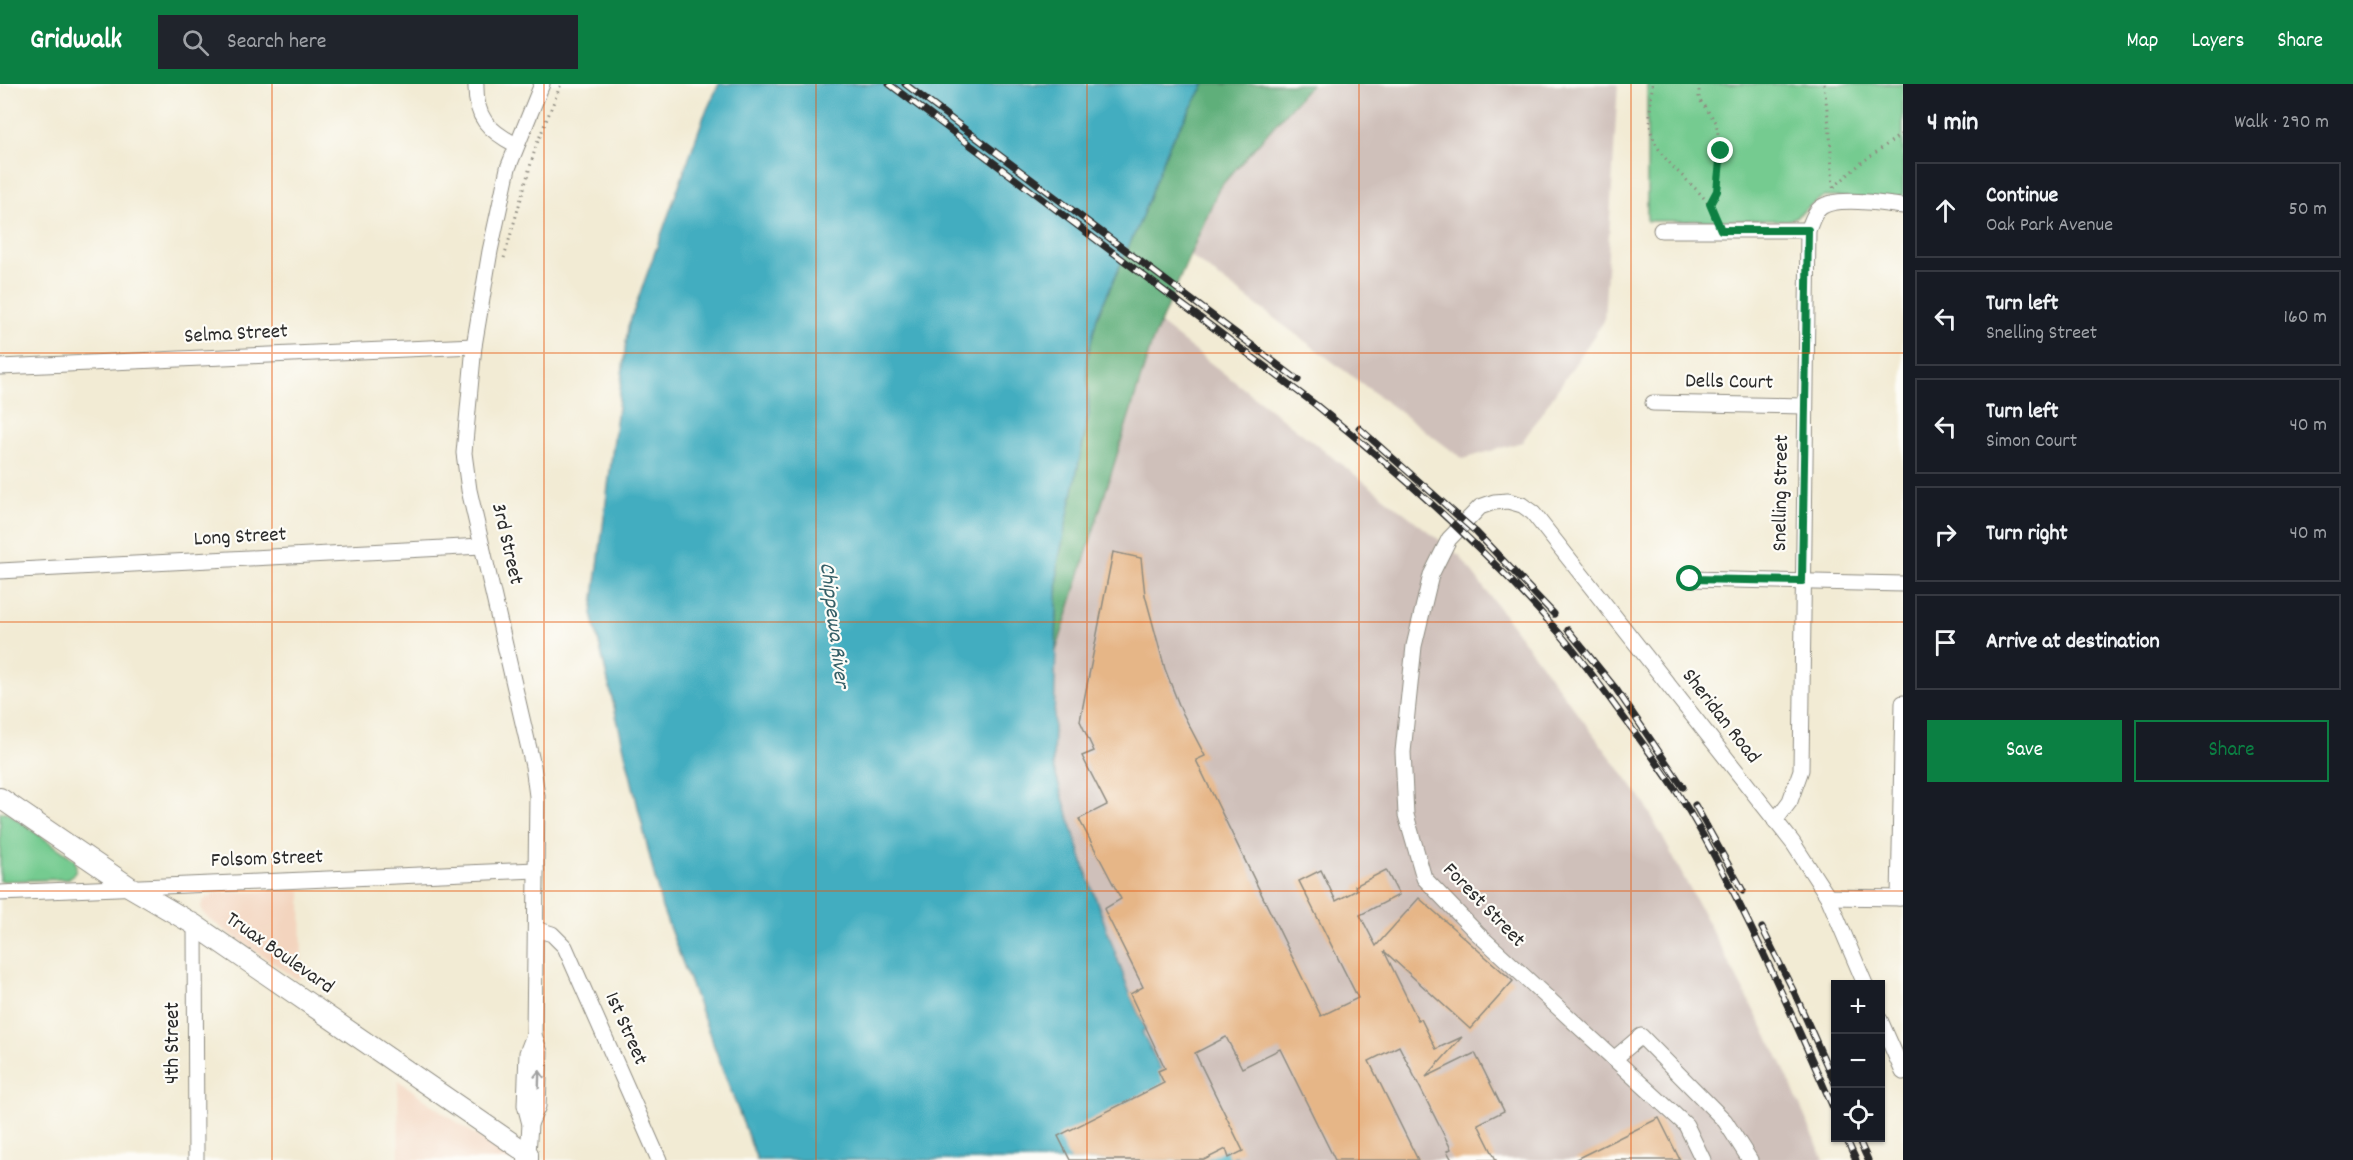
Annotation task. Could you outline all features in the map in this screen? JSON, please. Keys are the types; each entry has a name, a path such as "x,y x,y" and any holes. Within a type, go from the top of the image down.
{"main road":[{"name":"Truax Boulevard","path":"0,798 130,887 195,925 528,1157"}],"street":[{"path":"476,84 480,114 487,126 516,145"},
{"name":"3rd Street","path":"528,1157 530,1124 538,1106 540,1052 534,1035 537,796 533,766 465,470 464,453 474,346 501,198 516,145 542,84"},
{"path":"1661,230 1808,230 1817,210 1829,203 1853,202 1903,206"},
{"name":"Snelling Street","path":"1775,821 1790,801 1801,770 1808,230"},
{"name":"Selma Street","path":"0,366 474,346"},
{"name":"Dells Court","path":"1653,403 1804,406"},
{"name":"Sheridan Road","path":"1508,501 1522,505 1533,513 1804,859 1828,897 1863,980"},
{"name":"Forest Street","path":"1508,501 1487,504 1471,514 1449,540 1431,575 1414,646 1403,752 1406,815 1424,878 1477,933 1686,1125 1703,1160"},
{"name":"Long Street","path":"0,571 482,546"},
{"path":"1690,579 1903,584"},
{"path":"1828,897 1901,898 1903,704"},
{"name":"Folsom Street","path":"0,893 536,870"},
{"name":"4th Street","path":"195,925 196,1160"},
{"name":"1st Street","path":"536,929 552,934 565,947 659,1160"},
{"path":"1885,1029 1903,1072"},
{"path":"1614,1059 1641,1036 1725,1120 1750,1160"}],"path":[{"path":"487,271 502,262 507,253 536,146 561,84"},
{"path":"1652,84 1651,130 1667,163 1710,204 1721,230"},
{"path":"1699,84 1699,99 1716,122 1721,151 1717,191 1710,204"},
{"path":"1824,84 1834,187 1829,203"},
{"path":"1834,187 1903,133"}],"shaded area":[{"path":"1205,84 1618,84 1604,321 1522,442 1463,459 1141,219 1169,145"},
{"path":"1111,286 1460,556 1644,802 1780,1060 1824,1160 1239,1160 1167,1074 1160,1069 1142,1031 1145,1029 1084,866 1053,766 1058,563 1089,414 1087,359"},
{"path":"301,890 302,974 298,980 210,920 201,907 203,901 214,893"},
{"path":"398,1080 435,1107 512,1160 399,1160"}],"green space":[{"path":"1205,84 1311,84 1219,188 1152,342 1056,651 1058,563 1089,414 1087,359 1097,317 1141,219 1169,145"},
{"path":"1647,84 1903,84 1903,199 1824,197 1789,220 1647,221"},
{"path":"0,812 6,812 75,860 74,873 67,879 0,881"}],"water":[{"name":"Chippewa River","path":"719,84 1205,84 1169,145 1141,219 1097,317 1087,359 1089,414 1058,563 1053,766 1084,866 1145,1029 1142,1032 1160,1068 1239,1160 757,1160 662,908 592,614 628,327 704,116"}],"building":[{"path":"1113,552 1141,558 1145,595 1165,669 1181,710 1205,756 1196,760 1321,1016 1358,998 1299,881 1321,870 1336,901 1357,890 1355,886 1386,870 1399,895 1360,915 1376,946 1419,898 1513,981 1470,1029 1384,951 1418,1020 1421,1019 1436,1049 1462,1037 1426,1077 1475,1053 1504,1111 1478,1124 1496,1160 1452,1160 1447,1151 1451,1149 1399,1046 1369,1061 1418,1160 1335,1160 1280,1049 1242,1068 1226,1037 1195,1053 1243,1151 1229,1158 1226,1149 1204,1160 1070,1160 1058,1136 1164,1083 1158,1071 1165,1068 1130,994 1143,987 1104,909 1121,899 1079,819 1107,805 1082,756 1094,751 1080,721"},
{"path":"1659,1118 1680,1160 1574,1160"}],"railway":[{"path":"889,84 1316,405 1443,514 1533,604 1592,674 1657,762 1689,811 1730,885 1831,1103"},
{"path":"905,84 1298,380"},
{"path":"1359,428 1476,532 1554,614"},
{"path":"1568,630 1616,689 1683,787"},
{"path":"1695,805 1743,891"},
{"path":"1762,928 1831,1075"},
{"path":"1848,1142 1856,1160"},
{"path":"1860,1142 1868,1160"}],"route":[{"path":"1690,579 1802,581 1808,230 1721,230 1710,204 1717,191 1721,151"}]}
